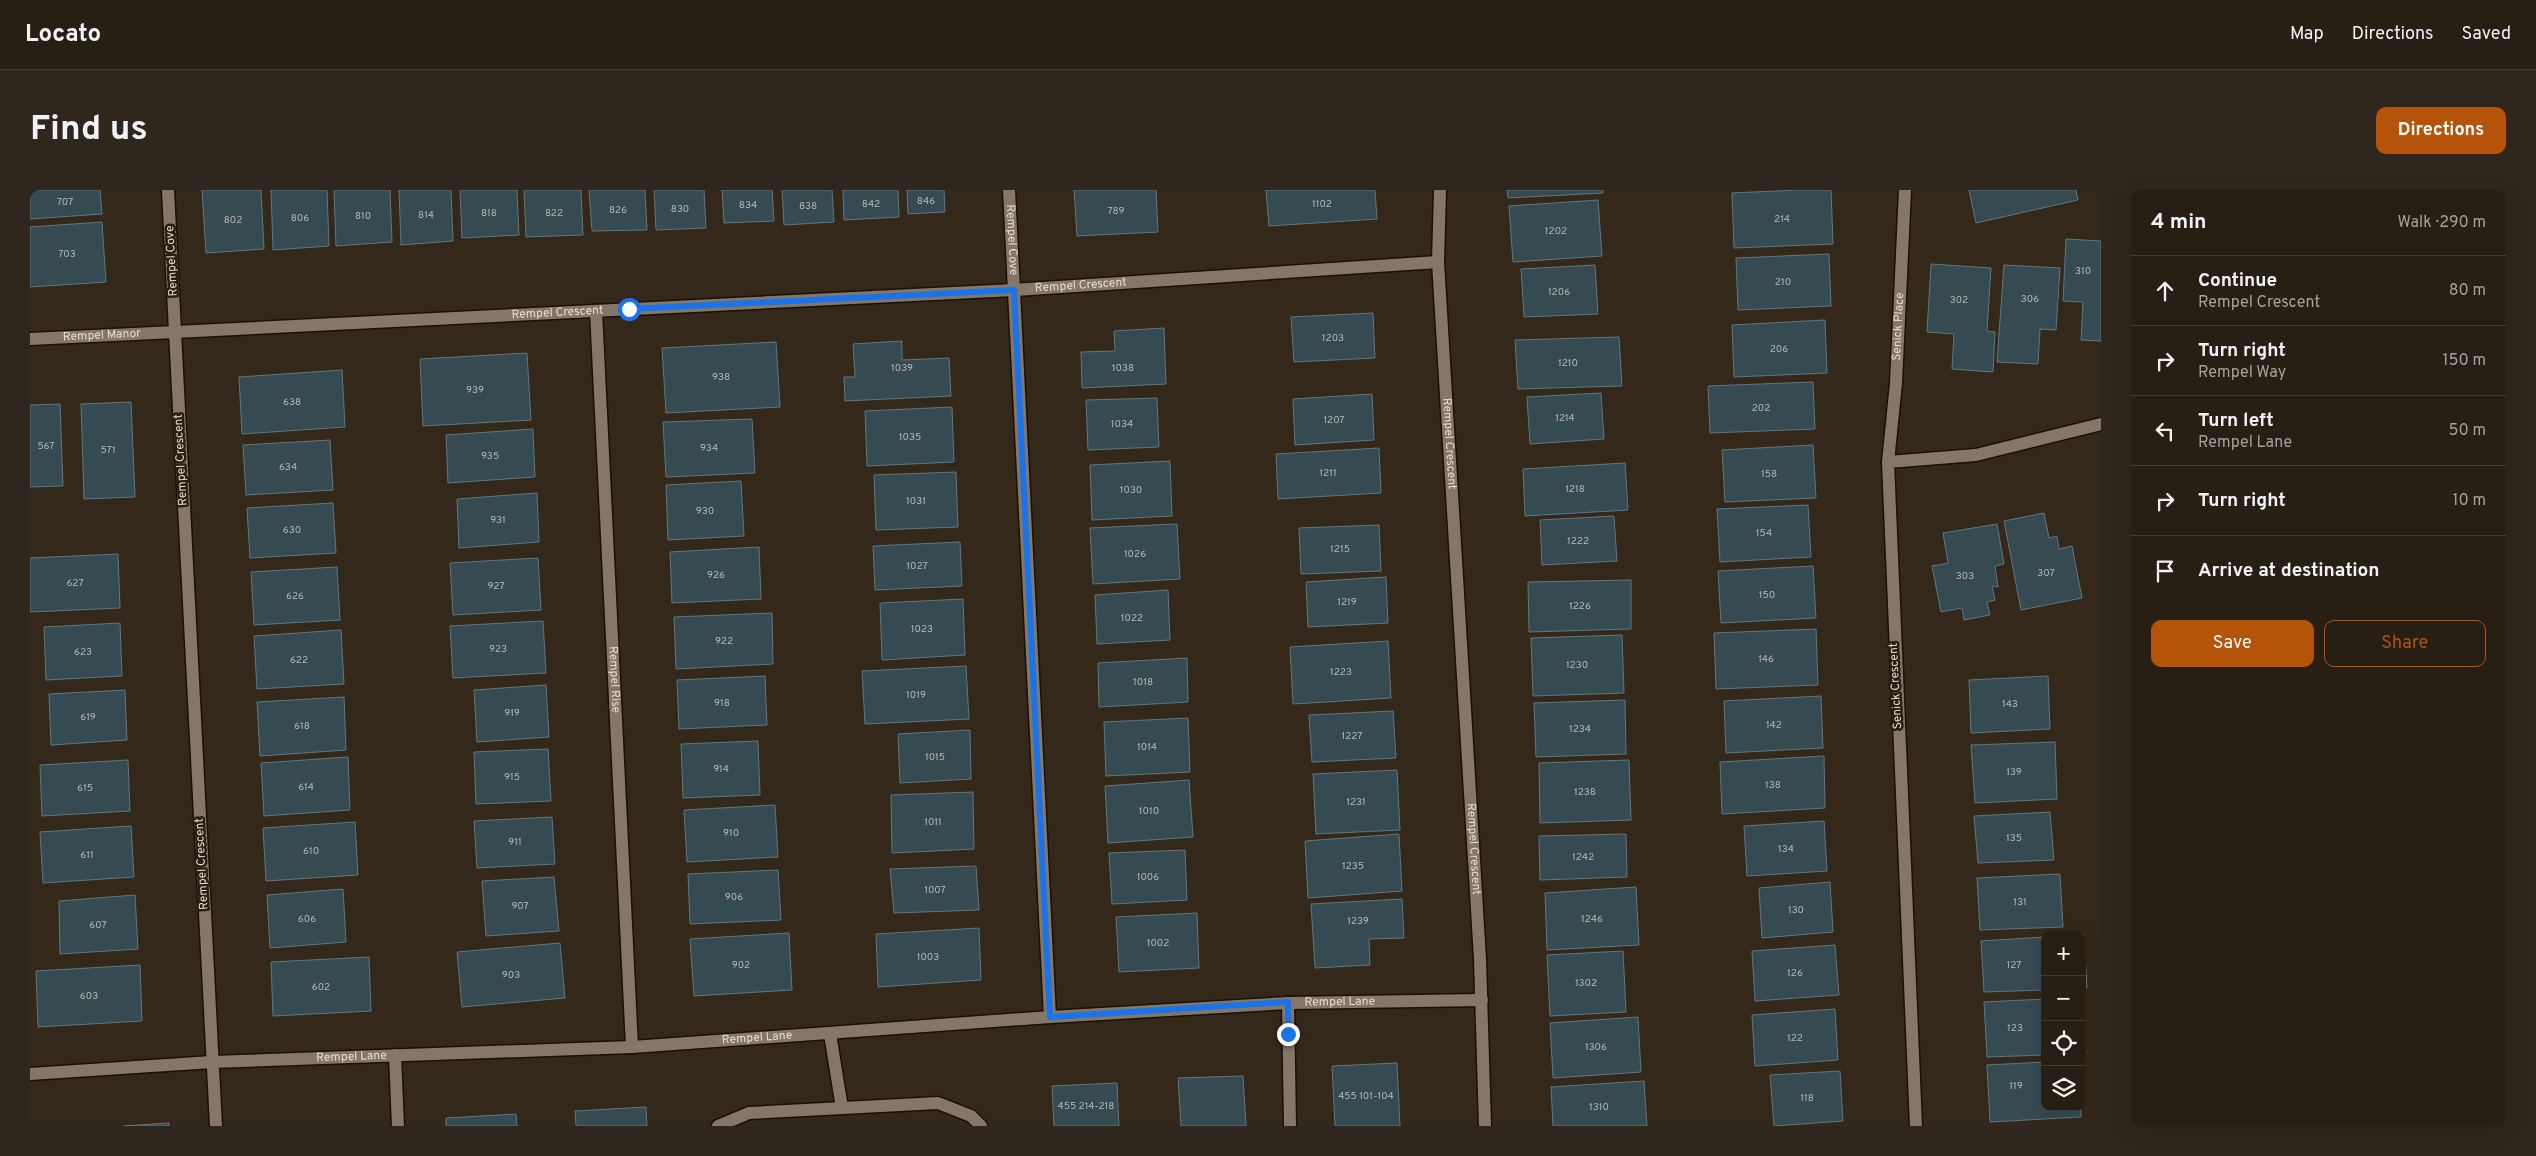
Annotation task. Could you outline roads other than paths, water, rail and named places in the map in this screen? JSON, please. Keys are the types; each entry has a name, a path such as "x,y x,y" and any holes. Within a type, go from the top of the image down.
{"street":[{"name":"Rempel Cove","path":"168,190 175,332"},
{"name":"Rempel Cove","path":"1009,190 1050,1017"},
{"path":"1438,262 1440,190"},
{"name":"Senick Place","path":"1888,462 1896,383 1905,190"},
{"name":"Rempel Crescent","path":"216,1126 175,332 1014,290 1438,262 1482,1000 1485,1126"},
{"name":"Rempel Rise","path":"596,311 632,1047"},
{"name":"Rempel Manor","path":"30,339 175,332"},
{"path":"1888,462 1976,455 2101,424"},
{"name":"Senick Crescent","path":"1888,462 1916,1126"},
{"name":"Rempel Lane","path":"30,1074 212,1062 632,1047 1288,1002 1482,1000"},
{"path":"1288,1002 1290,1126"},
{"path":"830,1034 842,1108"},
{"path":"394,1055 398,1126"},
{"path":"718,1126 749,1113 938,1103 971,1116 981,1126"}]}
